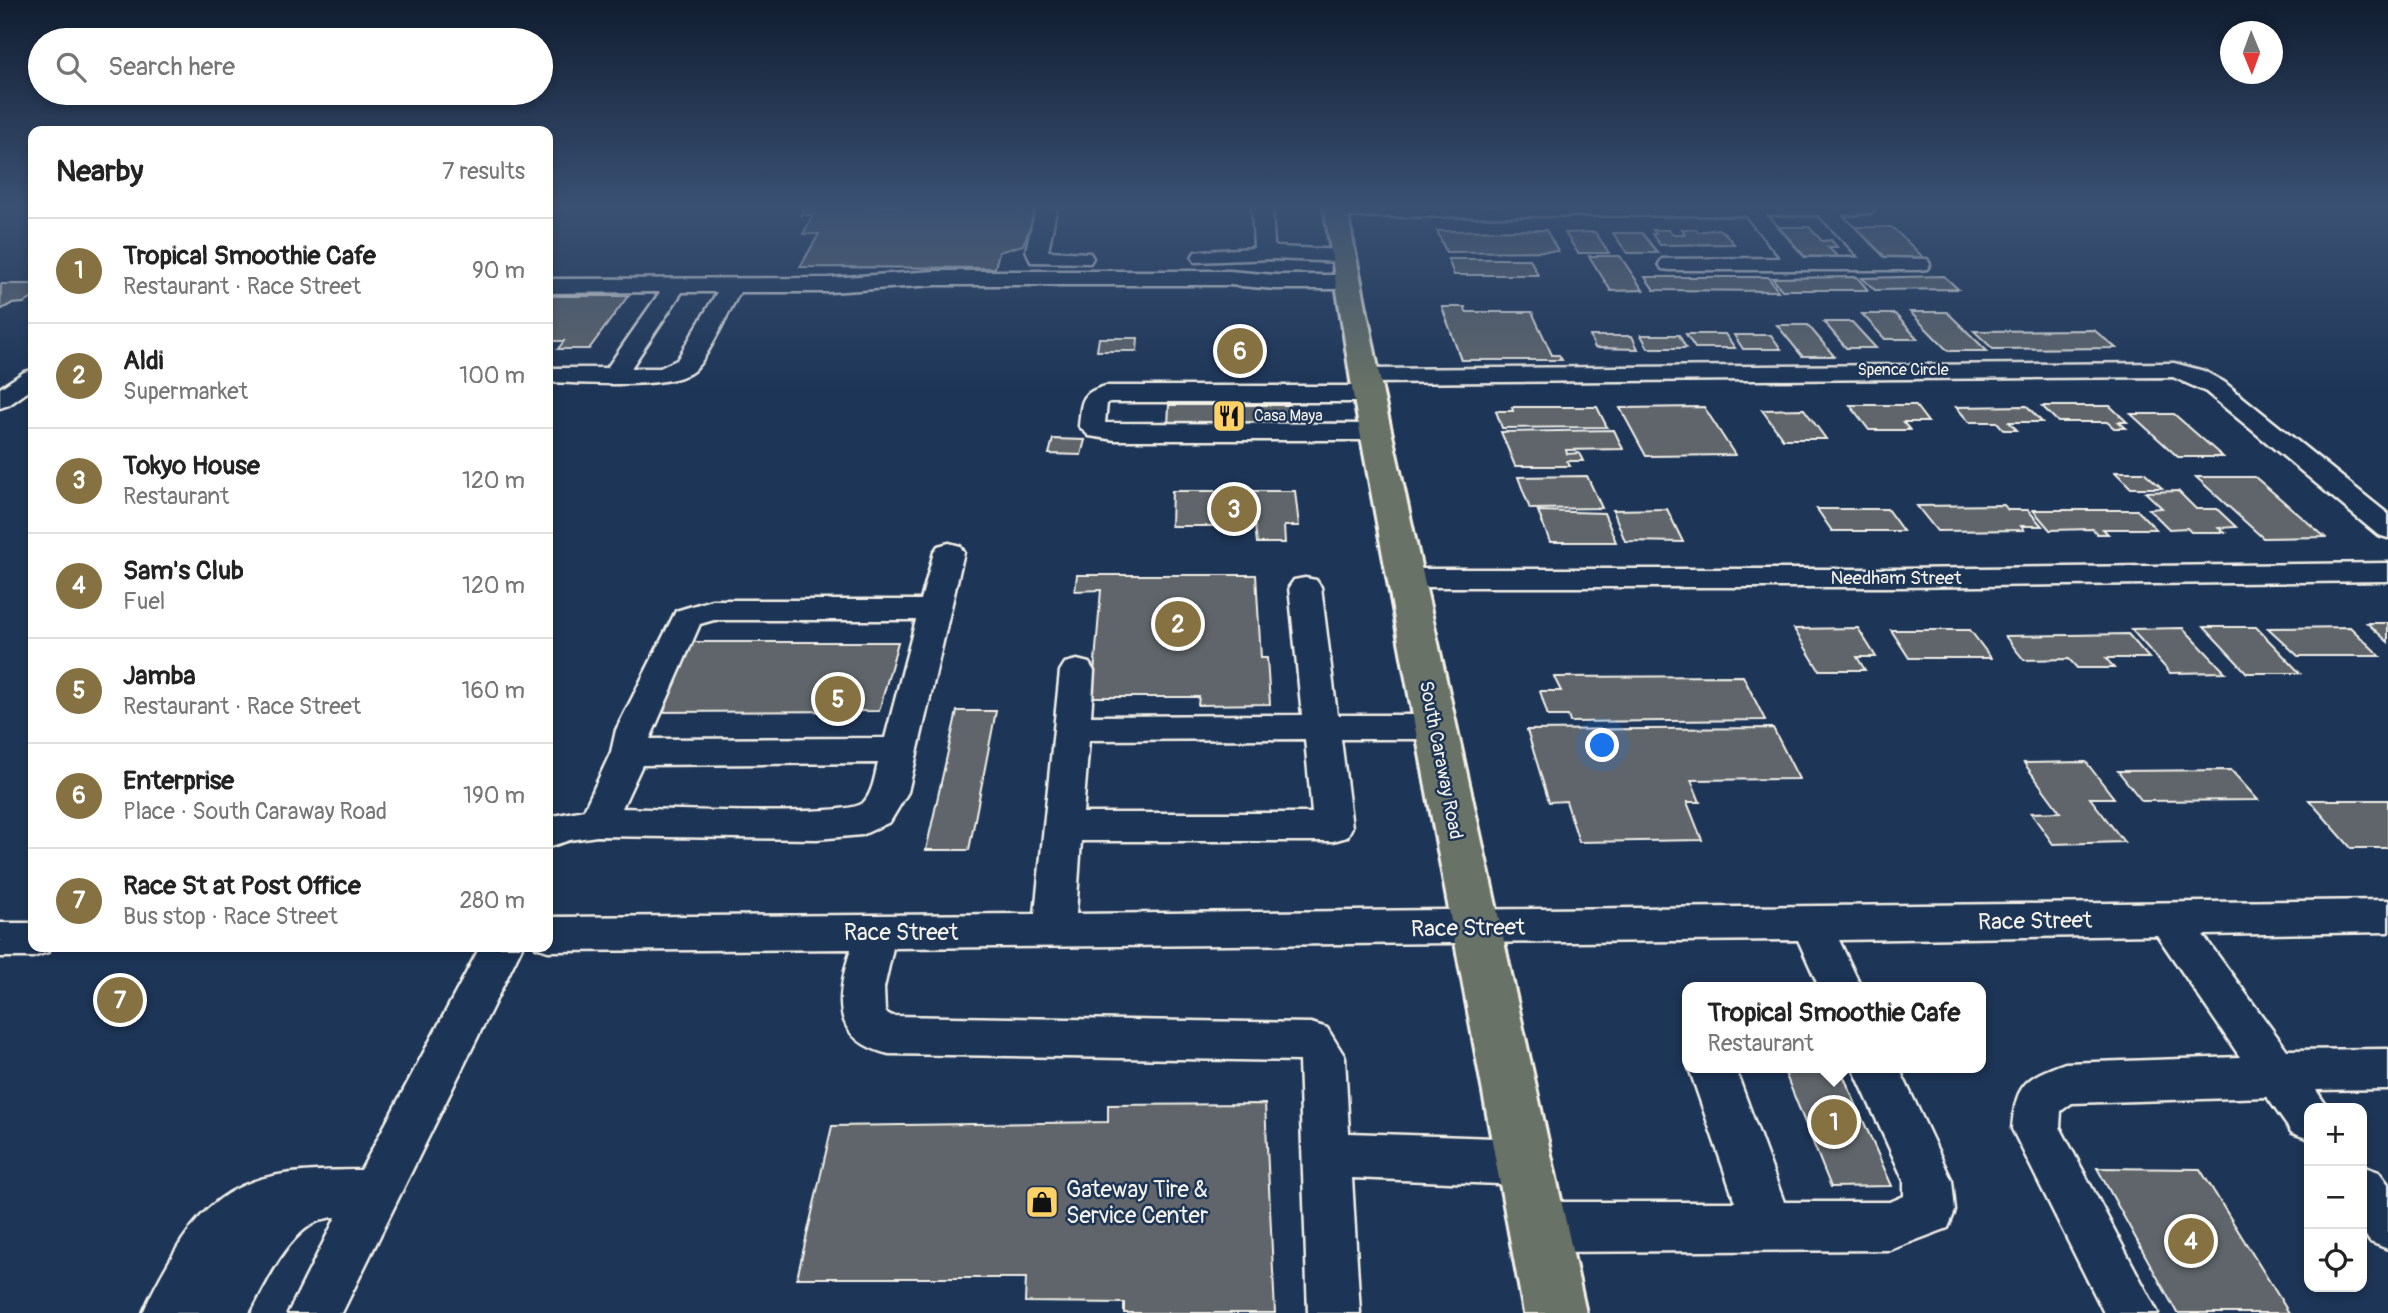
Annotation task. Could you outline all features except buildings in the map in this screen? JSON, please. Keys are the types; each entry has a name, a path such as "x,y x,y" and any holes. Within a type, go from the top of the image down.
{"main road":[{"name":"South Caraway Road","path":"1346,269 1366,385 1434,727 1555,1313"}],"street":[{"path":"1338,267 1346,269"},
{"path":"553,286 876,284 935,278 1229,278 1275,282 1346,269"},
{"path":"614,375 675,286"},
{"path":"553,375 660,375 675,372 686,365 732,286"},
{"name":"Spence Circle","path":"1376,432 1115,432 1098,430 1092,426 1095,399 1106,394 1366,385 2174,370 2195,376 2215,387 2388,529"},
{"path":"0,400 28,380"},
{"path":"553,831 565,826 597,822 817,825 862,821 877,812 889,792 949,552"},
{"name":"Needham Street","path":"1405,578 1900,578 2388,572"},
{"path":"1062,827 1333,827 1305,587"},
{"path":"597,822 629,752 634,730 687,618 712,610 934,610"},
{"path":"1054,931 1077,671"},
{"path":"1072,728 1434,727"},
{"path":"629,752 900,750"},
{"name":"Race Street","path":"553,934 1475,928 2388,916"},
{"path":"2168,919 2304,1111"},
{"path":"1811,924 1838,982"},
{"path":"877,933 860,1003 863,1019 880,1033 914,1037 1311,1042 1322,1056 1334,1313"},
{"path":"0,940 28,940"},
{"path":"314,1313 498,952"},
{"path":"2132,1313 2036,1129 2038,1100 2066,1083 2388,1069"},
{"path":"1714,1073 1768,1226"},
{"path":"1537,1227 1889,1226 1930,1211 1928,1181 1878,1073"},
{"path":"1326,1155 1523,1162"},
{"path":"169,1313 210,1244 227,1222 250,1206 314,1194 375,1193"},
{"path":"220,1313 259,1243 282,1217 314,1194"},
{"path":"2367,1196 2388,1225"}],"place":[{"name":"Enterprise","path":"1240,351"},
{"name":"Casa Maya","path":"1229,416"},
{"name":"Tokyo House","path":"1234,509"},
{"name":"Aldi","path":"1178,624"},
{"name":"Jamba","path":"838,699"},
{"name":"Race St at Post Office","path":"120,1000"},
{"name":"Tropical Smoothie Cafe","path":"1834,1122"},
{"name":"Gateway Tire & Service Center","path":"1042,1202"},
{"name":"Sam's Club","path":"2191,1241"}]}
